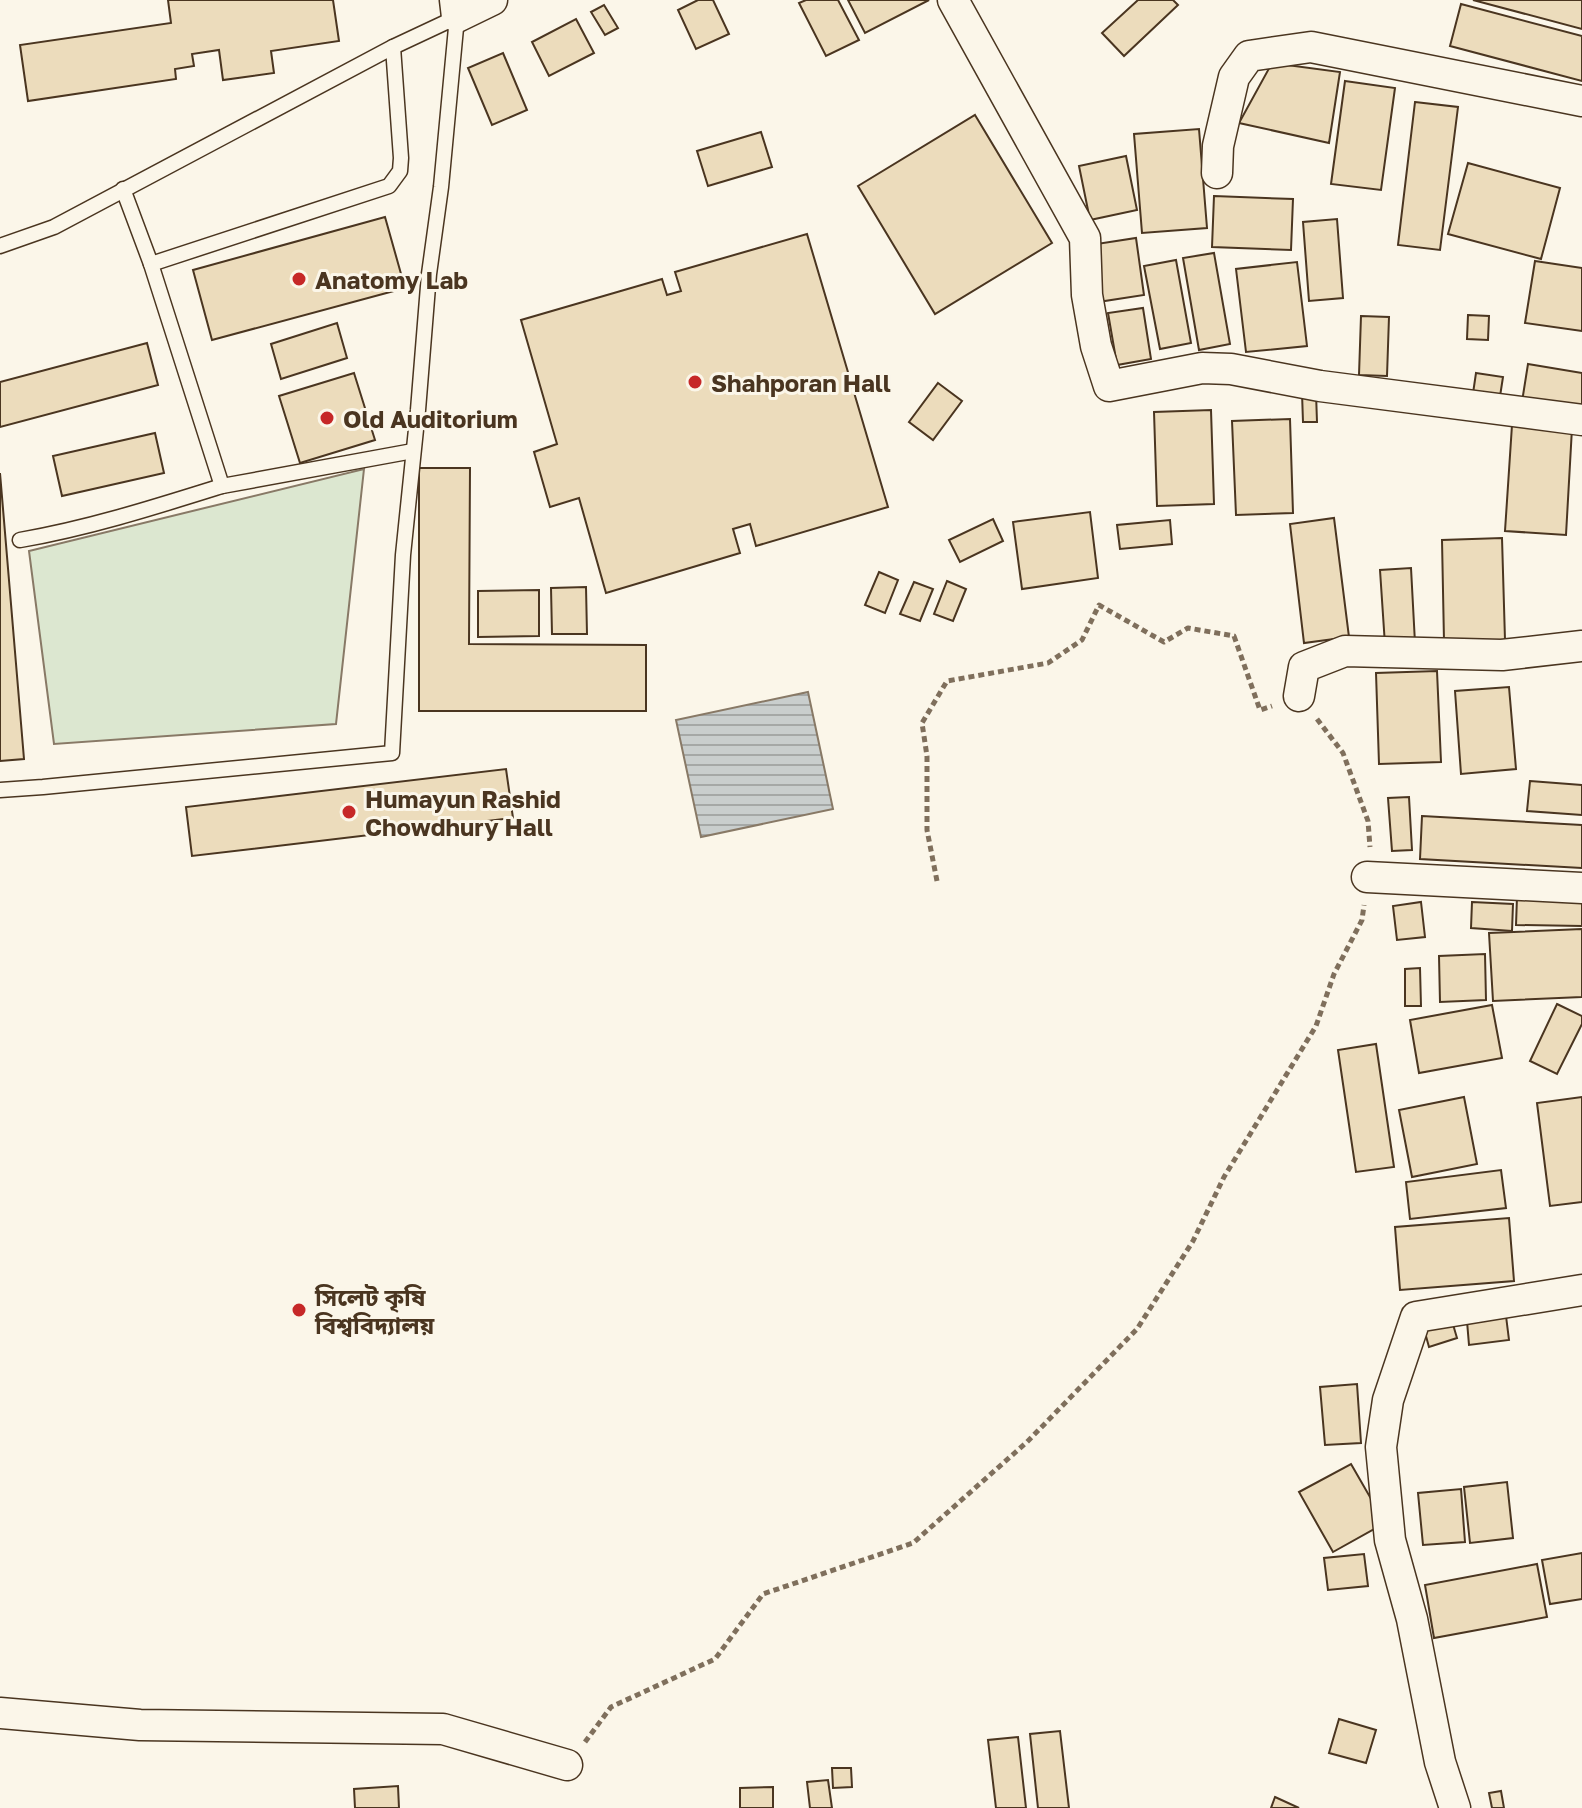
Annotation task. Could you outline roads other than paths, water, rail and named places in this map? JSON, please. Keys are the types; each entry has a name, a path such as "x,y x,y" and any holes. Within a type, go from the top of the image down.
{"street":[{"path":"456,8 492,0"},
{"path":"953,0 1085,238 1087,295 1096,346 1109,386 1202,368 1231,369 1320,386 1582,420"},
{"path":"1217,173 1218,146 1234,77 1249,56 1311,47 1582,101"},
{"path":"1299,696 1304,667 1345,651 1502,655 1582,646"},
{"path":"1367,877 1582,888"},
{"path":"1455,1808 1440,1762 1412,1619 1390,1540 1381,1447 1388,1400 1416,1317 1582,1290"},
{"path":"0,1713 140,1725 443,1729 567,1765"}],"lane":[{"path":"0,246 54,227 393,47 456,8"},
{"path":"0,790 392,753 403,555 456,8"},
{"path":"151,264 389,186 400,171 401,158 393,47"},
{"path":"123,189 151,264 222,486"},
{"path":"20,540 143,511 222,486 413,451"}],"place":[{"name":"Anatomy Lab","path":"299,279"},
{"name":"Shahporan Hall","path":"695,382"},
{"name":"Old Auditorium","path":"327,418"},
{"name":"Humayun Rashid Chowdhury Hall","path":"349,812"},
{"name":"সিলেট কৃষি বিশ্ববিদ্যালয়","path":"299,1310"}]}
